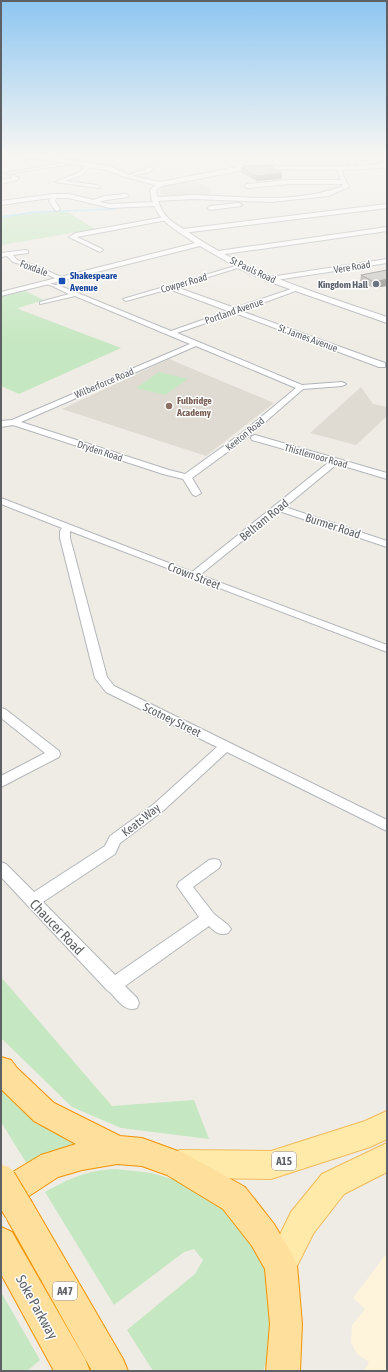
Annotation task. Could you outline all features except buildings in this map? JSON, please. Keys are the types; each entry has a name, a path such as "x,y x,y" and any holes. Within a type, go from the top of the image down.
{"highway":[{"path":"1,1069 7,1077 44,1112 117,1150"},
{"path":"10,1203 51,1165 82,1156 117,1150 142,1152 176,1164 234,1198 264,1235 281,1265 286,1324 282,1371"},
{"name":"A47","path":"1,1180 10,1203 112,1371"},
{"name":"Soke Parkway","path":"1,1243 73,1371"}],"main road":[{"name":"A15","path":"176,1164 271,1165 370,1133 387,1125"},
{"path":"281,1265 302,1223 333,1184 387,1157"}],"street":[{"name":"St Pauls Road","path":"165,218 201,244 241,266 296,289 387,320"},
{"path":"100,250 72,238 76,235 165,218"},
{"path":"183,231 289,218"},
{"path":"218,253 387,230"},
{"path":"1,294 201,244"},
{"name":"Foxdale","path":"1,255 26,252"},
{"name":"Foxdale","path":"10,254 15,261 35,267 61,279"},
{"name":"Vere Road","path":"270,279 387,262"},
{"name":"Cowper Road","path":"126,299 241,266"},
{"path":"48,283 301,387 342,384"},
{"name":"St. James Avenue","path":"171,286 382,365"},
{"name":"Portland Avenue","path":"171,333 296,289"},
{"path":"42,303 75,294"},
{"name":"Wilberforce Road","path":"14,422 194,344"},
{"name":"Keeton Road","path":"187,477 197,472 245,435 301,387"},
{"path":"1,424 14,422"},
{"name":"Dryden Road","path":"14,422 166,472 187,477"},
{"name":"Thistlemoor Road","path":"245,435 334,462 387,476"},
{"name":"Belham Road","path":"193,576 334,462"},
{"path":"187,477 196,493"},
{"name":"Crown Street","path":"1,501 193,576 387,649"},
{"name":"Burmer Road","path":"279,508 387,544"},
{"name":"Scotney Street","path":"68,528 65,531 65,538 101,678 110,689 387,826"},
{"path":"1,782 54,754 4,710"},
{"name":"Keats Way","path":"32,901 110,850 115,840 159,806 226,746"},
{"path":"214,864 184,886 209,918 223,929"},
{"name":"Chaucer Road","path":"1,868 131,1003"},
{"path":"113,985 209,918"}],"shaded area":[{"name":"Fulbridge Academy","path":"169,359 274,403 206,456 62,409"},
{"path":"361,387 373,404 387,407 387,416 356,445 310,433"},
{"path":"387,1253 387,1371 364,1371 369,1362 357,1354 351,1343 352,1325 365,1309 353,1298"}],"green space":[{"path":"1,218 78,218 95,229 1,245"},
{"path":"25,291 44,300 18,308 21,310 121,348 19,394 1,386 1,297"},
{"path":"159,372 188,379 165,395 136,388"},
{"path":"1,977 112,1106 194,1100 209,1139 121,1128 72,1107 1,1038"},
{"path":"1,1080 83,1143 27,1164 1,1122"},
{"path":"115,1169 152,1173 188,1184 207,1193 248,1230 265,1272 270,1321 266,1363 263,1371 153,1371 127,1330 195,1274 203,1260 194,1249 184,1252 114,1305 45,1192 87,1173"},
{"path":"1,1292 40,1360 27,1371 1,1371"}],"place":[{"name":"Shakespeare Avenue","path":"62,281"},
{"name":"Kingdom Hall","path":"376,284"},
{"name":"Fulbridge Academy","path":"169,406"}]}
